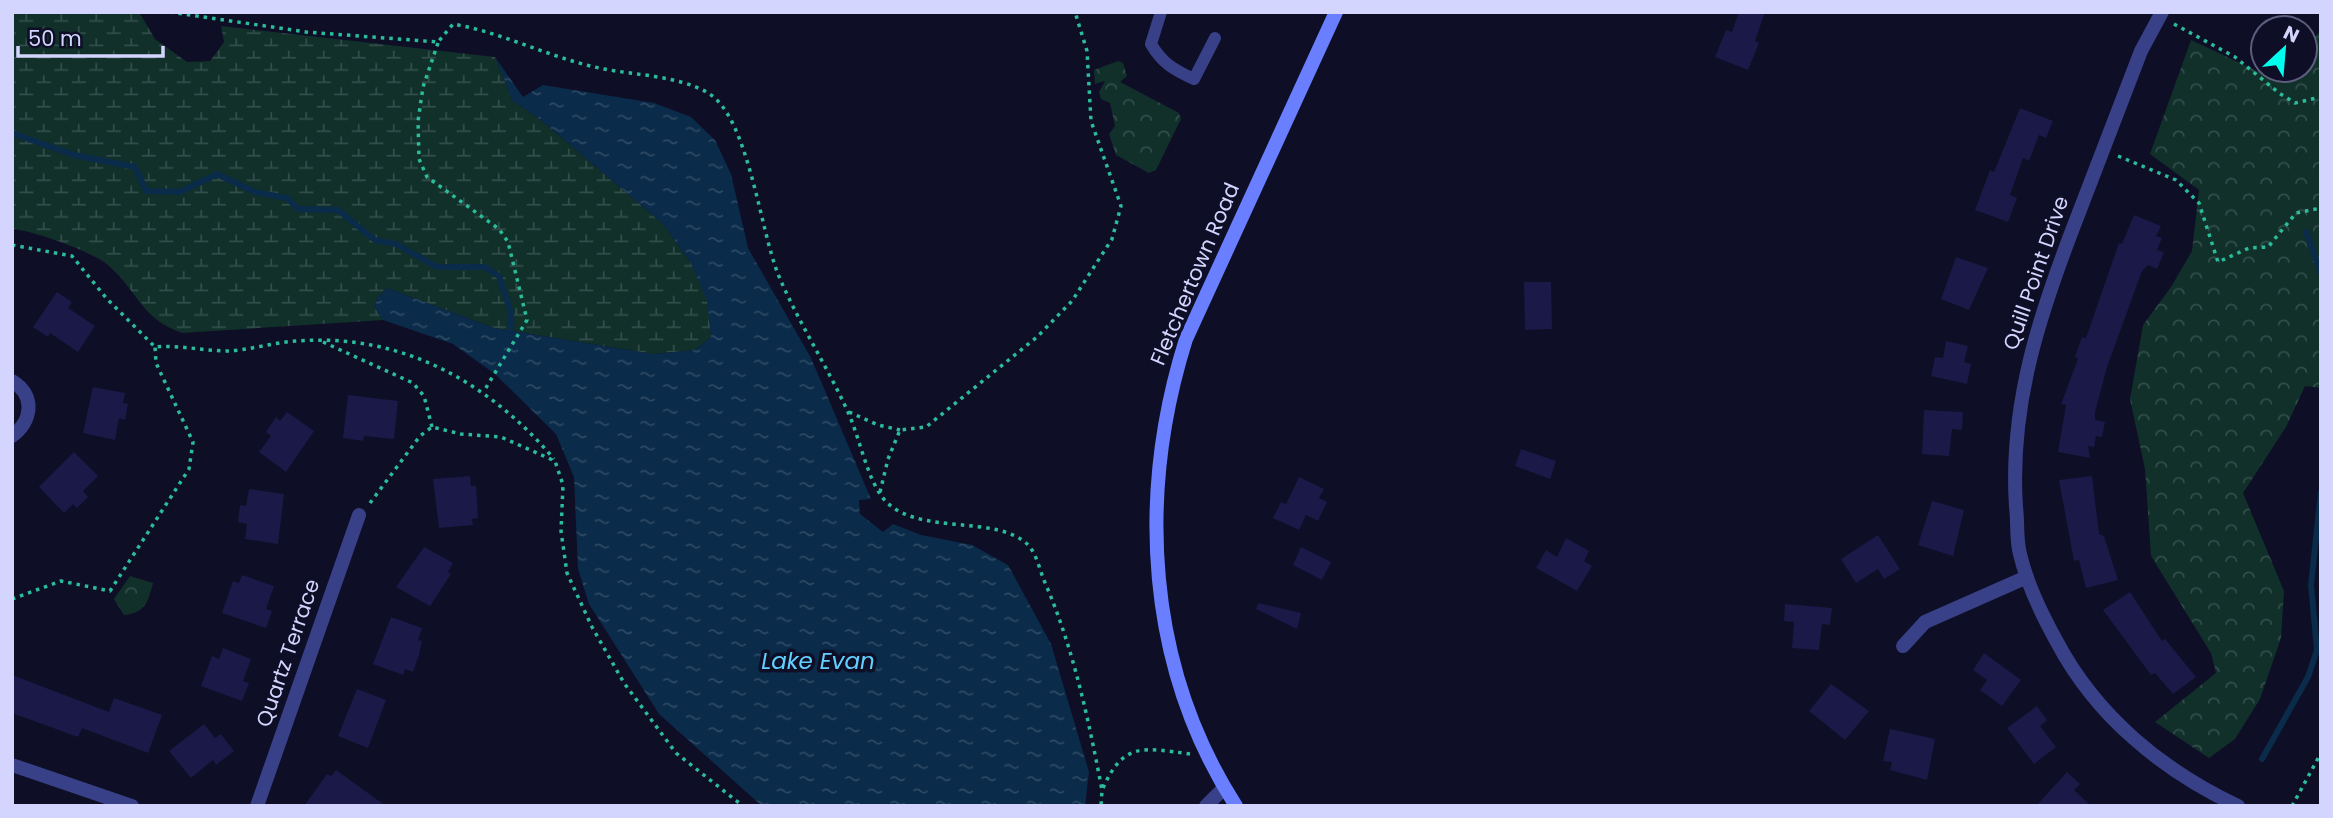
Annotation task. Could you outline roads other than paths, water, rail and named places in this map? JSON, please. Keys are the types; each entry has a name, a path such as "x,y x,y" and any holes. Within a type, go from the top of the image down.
{"street":[{"name":"Fletchertown Road","path":"1236,806 1206,757 1180,692 1168,648 1158,585 1155,511 1163,428 1170,390 1186,339 1336,12"},
{"name":"Quill Point Drive","path":"2161,14 2141,51 2034,333 2021,395 2014,471 2019,552 2027,577 2064,657 2100,706 2145,748 2206,789 2238,806"},
{"path":"12,381 26,394 29,406 22,428 12,436"},
{"name":"Quartz Terrace","path":"257,806 359,515"},
{"path":"1903,646 1925,622 2027,577"},
{"path":"12,765 132,806"},
{"path":"1206,806 1224,788"}],"lane":[{"path":"1161,12 1151,44 1160,60 1172,69 1194,79 1214,38"}],"water":[{"name":"Lake Evan","path":"495,57 523,97 543,85 654,103 691,117 715,140 731,174 748,248 811,358 871,499 859,500 860,514 883,532 893,524 921,535 972,545 1008,565 1051,644 1089,772 1085,806 762,806 659,714 589,604 578,569 574,477 556,434 495,374 453,344 383,320 375,308 377,298 387,288 494,328 653,354 695,350 711,337 707,301 691,263 662,223 542,121 512,100"}],"waterway":[{"path":"12,133 74,155 135,167 146,191 180,192 217,174 255,192 287,198 298,209 338,210 375,240 396,244 437,267 485,267 499,276 511,313 511,331"},
{"path":"2306,232 2321,273"},
{"path":"2262,759 2308,677 2317,650 2311,585 2321,492"}]}
